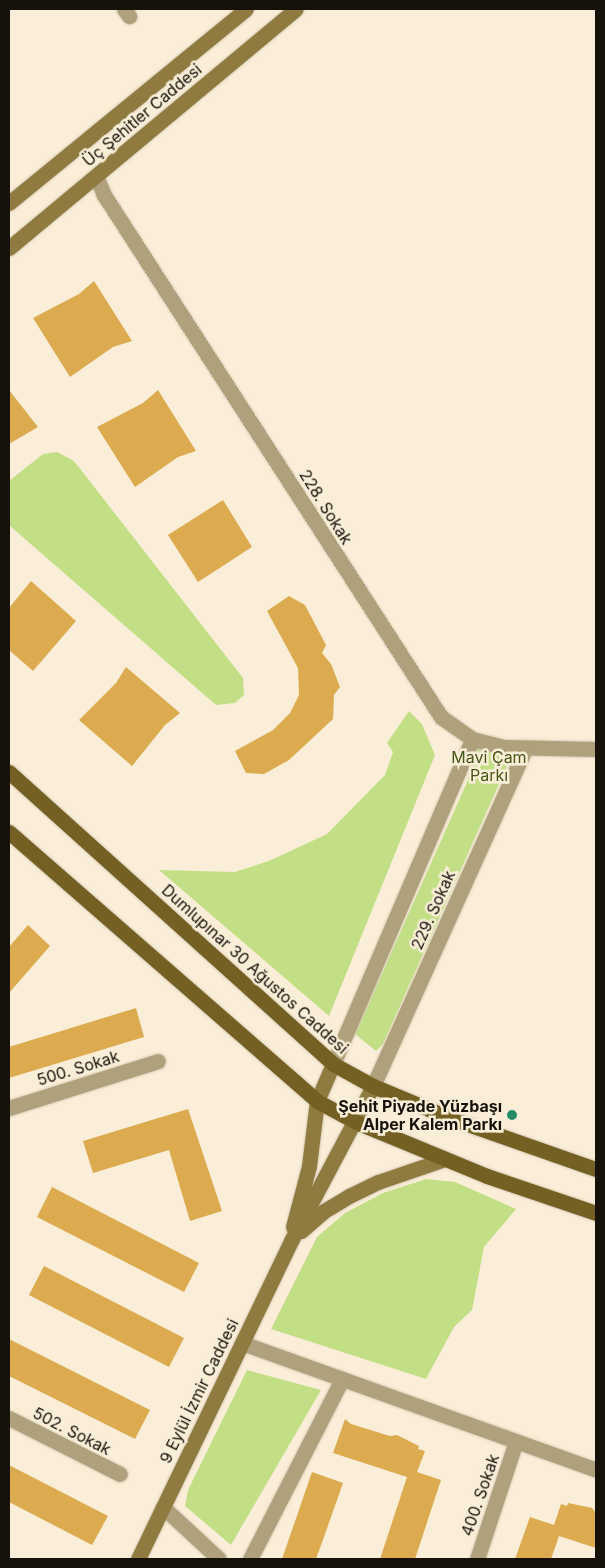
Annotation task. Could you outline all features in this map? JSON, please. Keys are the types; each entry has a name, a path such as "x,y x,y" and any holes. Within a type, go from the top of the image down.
{"main road":[{"name":"Üç Şehitler Caddesi","path":"9,203 246,9"},
{"name":"Üç Şehitler Caddesi","path":"9,248 296,9"},
{"name":"Dumlupınar 30 Ağustos Caddesi","path":"9,772 333,1064 372,1086 450,1118 596,1169"},
{"path":"9,832 317,1101 356,1122 445,1159 596,1213"},
{"name":"9 Eylül İzmir Caddesi","path":"292,1239 295,1213 309,1166 317,1101 333,1064"},
{"name":"9 Eylül İzmir Caddesi","path":"138,1559 292,1239 356,1122 372,1086"},
{"name":"9 Eylül İzmir Caddesi","path":"292,1239 324,1211 348,1196 445,1159"}],"street":[{"name":"228. Sokak","path":"96,176 104,194 421,690 450,726 472,739 525,748 596,749"},
{"name":"229. Sokak","path":"333,1064 472,739"},
{"name":"229. Sokak","path":"372,1086 525,748"},
{"name":"500. Sokak","path":"9,1108 158,1061"},
{"path":"242,1343 596,1470"},
{"path":"250,1559 342,1378"},
{"name":"502. Sokak","path":"9,1418 120,1474"},
{"name":"400. Sokak","path":"477,1559 516,1441"},
{"path":"163,1507 219,1559"}],"green space":[{"path":"57,452 74,461 243,678 244,695 235,703 216,705 10,526 9,481 43,454"},
{"path":"409,711 422,724 435,755 329,1016 159,870 235,872 269,861 327,834 385,775 393,752 387,743"},
{"name":"Mavi Çam Parkı","path":"476,742 511,757 383,1044 376,1051 355,1034 468,780"},
{"path":"426,1179 455,1182 516,1209 484,1247 472,1310 454,1327 426,1379 271,1329 317,1237 345,1213 383,1193"},
{"path":"247,1370 321,1390 231,1545 185,1506 188,1490"}],"building":[{"path":"94,281 132,341 113,347 70,377 33,318 79,294"},
{"path":"9,390 38,427 9,444"},
{"path":"158,390 196,451 178,457 135,487 97,427 143,403"},
{"path":"223,500 252,547 198,582 168,535"},
{"path":"31,581 76,621 33,671 9,650 9,608"},
{"path":"289,596 305,605 326,645 322,653 331,664 340,687 334,695 333,719 289,760 264,774 246,773 235,751 273,730 290,713 299,695 298,668 267,611"},
{"path":"126,667 180,713 165,725 132,766 79,720 116,683"},
{"path":"28,925 50,946 9,993 9,947"},
{"path":"136,1008 144,1037 9,1078 9,1047"},
{"path":"188,1109 222,1211 190,1221 169,1150 93,1173 83,1141"},
{"path":"52,1187 199,1263 184,1292 37,1217"},
{"path":"44,1266 184,1338 169,1367 29,1295"},
{"path":"9,1339 150,1410 135,1439 9,1376"},
{"path":"345,1419 351,1424 390,1436 397,1435 419,1446 418,1449 425,1451 417,1472 441,1480 415,1559 380,1559 407,1477 333,1453"},
{"path":"9,1465 108,1516 92,1545 9,1502"},
{"path":"312,1472 343,1483 316,1559 282,1559"},
{"path":"568,1503 592,1508 596,1513 596,1548 559,1536 551,1559 515,1559 530,1517 554,1525 561,1504 567,1506"}],"place":[{"name":"Şehit Piyade Yüzbaşı Alper Kalem Parkı","path":"512,1115"}]}
